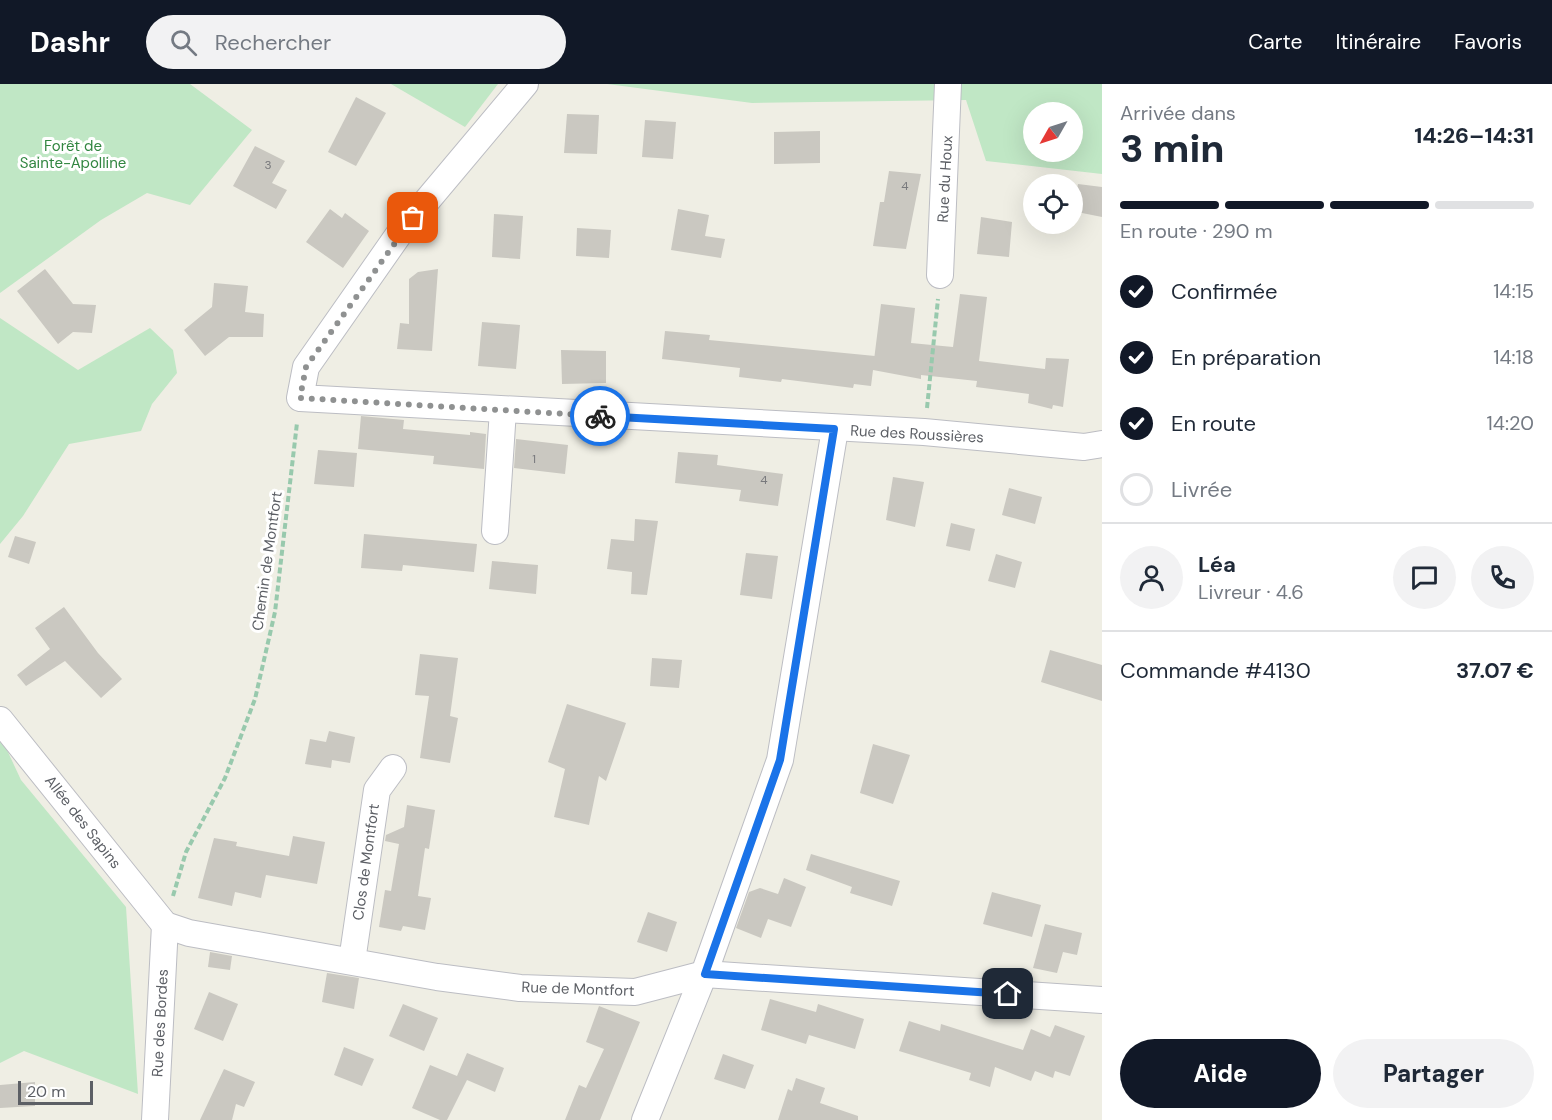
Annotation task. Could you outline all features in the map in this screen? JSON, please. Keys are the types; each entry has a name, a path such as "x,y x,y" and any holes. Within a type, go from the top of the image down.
{"street":[{"path":"300,398 306,367 399,234 525,84"},
{"name":"Rue du Houx","path":"940,275 948,84"},
{"name":"Rue des Roussières","path":"300,398 834,429 924,432 1083,447 1102,444"},
{"path":"495,531 503,410"},
{"path":"645,1120 705,974 780,760 834,429"},
{"name":"Allée des Sapins","path":"0,720 165,925"},
{"name":"Clos de Montfort","path":"352,961 377,790 393,768"},
{"name":"Rue de Montfort","path":"165,925 189,933 437,977 520,988 635,993 705,974 1102,1000"},
{"name":"Rue des Bordes","path":"155,1120 165,925"}],"path":[{"path":"924,432 940,275"},
{"name":"Chemin de Montfort","path":"165,925 186,852 225,777 255,699 274,612 300,398"}],"green space":[{"name":"Forêt de Sainte-Apolline","path":"0,84 190,84 252,130 190,205 147,193 101,220 0,293"},
{"path":"391,84 498,84 465,127"},
{"path":"607,84 1102,84 1102,174 986,161 966,100 752,103"},
{"path":"0,318 78,370 150,328 173,350 177,373 152,404 141,431 69,444 23,516 0,544"},
{"path":"0,735 21,780 126,907 138,1094 24,1051 0,1063"}],"building":[{"path":"356,97 386,113 356,166 328,152"},
{"path":"567,114 599,115 597,154 564,153"},
{"path":"645,120 676,122 673,159 642,157"},
{"path":"820,131 820,163 774,164 774,132"},
{"path":"255,146 285,161 272,183 287,190 276,209 233,186"},
{"path":"889,171 921,174 906,249 873,246 880,202 884,202"},
{"path":"1083,185 1102,187 1102,217 1083,213"},
{"path":"330,209 342,218 345,213 369,231 343,268 306,242"},
{"path":"678,209 709,215 705,236 725,239 721,258 671,250"},
{"path":"494,214 523,216 520,259 492,257"},
{"path":"981,217 1012,222 1009,257 977,254"},
{"path":"577,228 611,230 609,258 576,256"},
{"path":"45,269 73,304 96,305 92,333 73,332 58,344 17,291"},
{"path":"438,269 432,351 397,349 400,323 409,324 409,279 418,272"},
{"path":"214,283 248,286 245,312 264,314 263,337 229,337 205,356 184,330 212,307"},
{"path":"960,294 987,297 979,361 1045,369 1046,358 1069,359 1063,407 1053,405 1052,409 1028,403 1029,394 976,387 977,381 921,375 921,379 873,370 871,386 854,384 853,388 782,379 781,382 739,377 740,368 662,359 665,331 710,335 709,340 875,356 881,304 915,308 911,343 953,347"},
{"path":"482,322 520,325 516,369 478,366"},
{"path":"561,350 606,351 606,383 562,384"},
{"path":"361,416 404,420 403,429 470,435 470,432 486,434 484,469 433,464 434,456 358,449"},
{"path":"516,439 568,445 565,474 514,468"},
{"path":"318,450 357,453 354,487 314,484"},
{"path":"678,452 718,455 717,465 783,474 778,506 739,501 741,490 675,483"},
{"path":"893,477 924,482 915,527 886,520"},
{"path":"1009,488 1042,497 1035,524 1002,515"},
{"path":"635,519 658,521 647,595 631,594 632,572 607,569 611,539 634,541"},
{"path":"951,523 975,529 970,551 946,546"},
{"path":"364,534 477,544 474,572 403,565 402,571 361,568"},
{"path":"15,536 36,542 29,564 8,557"},
{"path":"746,553 778,556 772,599 740,595"},
{"path":"996,554 1022,562 1015,588 988,581"},
{"path":"492,561 538,565 536,594 489,589"},
{"path":"64,607 98,653 122,679 101,698 65,661 26,686 17,675 50,649 35,628"},
{"path":"1050,650 1102,665 1102,701 1041,682"},
{"path":"420,654 458,658 450,716 458,718 450,763 420,758 429,696 415,695"},
{"path":"652,658 682,660 679,688 650,686"},
{"path":"567,704 626,723 606,781 599,776 589,825 554,817 565,769 548,762"},
{"path":"329,731 355,737 350,763 332,760 331,768 305,764 310,739 326,742"},
{"path":"873,744 910,755 893,804 860,793"},
{"path":"407,805 435,810 429,849 425,848 418,896 431,898 425,930 403,926 401,931 379,927 385,890 391,891 399,844 385,841 386,835 404,827"},
{"path":"293,836 325,842 317,884 266,875 261,898 235,892 232,906 198,898 214,838 237,842 236,846 289,856"},
{"path":"811,854 900,881 892,906 850,893 852,887 806,870"},
{"path":"784,878 806,887 791,927 768,919 761,938 736,928 749,892 760,888 778,894"},
{"path":"992,892 1041,905 1032,937 983,924"},
{"path":"648,912 677,922 667,952 637,942"},
{"path":"1045,924 1082,933 1077,955 1063,952 1057,973 1033,968"},
{"path":"210,952 232,956 230,970 208,967"},
{"path":"327,973 359,978 354,1009 322,1002"},
{"path":"209,992 238,1004 223,1041 194,1029"},
{"path":"770,999 816,1012 818,1004 864,1019 855,1049 809,1035 806,1044 761,1030"},
{"path":"403,1004 438,1018 424,1051 389,1036"},
{"path":"599,1006 640,1022 600,1120 565,1120 579,1085 586,1088 604,1049 586,1042"},
{"path":"909,1021 940,1031 941,1024 1023,1050 1031,1029 1050,1037 1055,1025 1085,1036 1070,1076 1055,1071 1053,1078 1035,1071 1031,1081 995,1067 990,1087 969,1080 971,1073 899,1051"},
{"path":"344,1047 374,1059 362,1086 334,1075"},
{"path":"467,1053 504,1068 495,1092 467,1080 447,1120 440,1120 412,1108 430,1065 457,1076"},
{"path":"723,1054 754,1065 745,1089 714,1079"},
{"path":"224,1069 255,1082 244,1107 236,1104 232,1120 200,1120"},
{"path":"796,1078 825,1088 820,1103 858,1116 858,1120 778,1120 788,1089 792,1091"},
{"path":"35,1082 35,1106 0,1108 0,1085"}],"way so far":[{"path":"413,218 399,234 306,367 300,398 600,416"}],"route":[{"path":"600,416 834,429 780,760 705,974 1008,994"}]}
